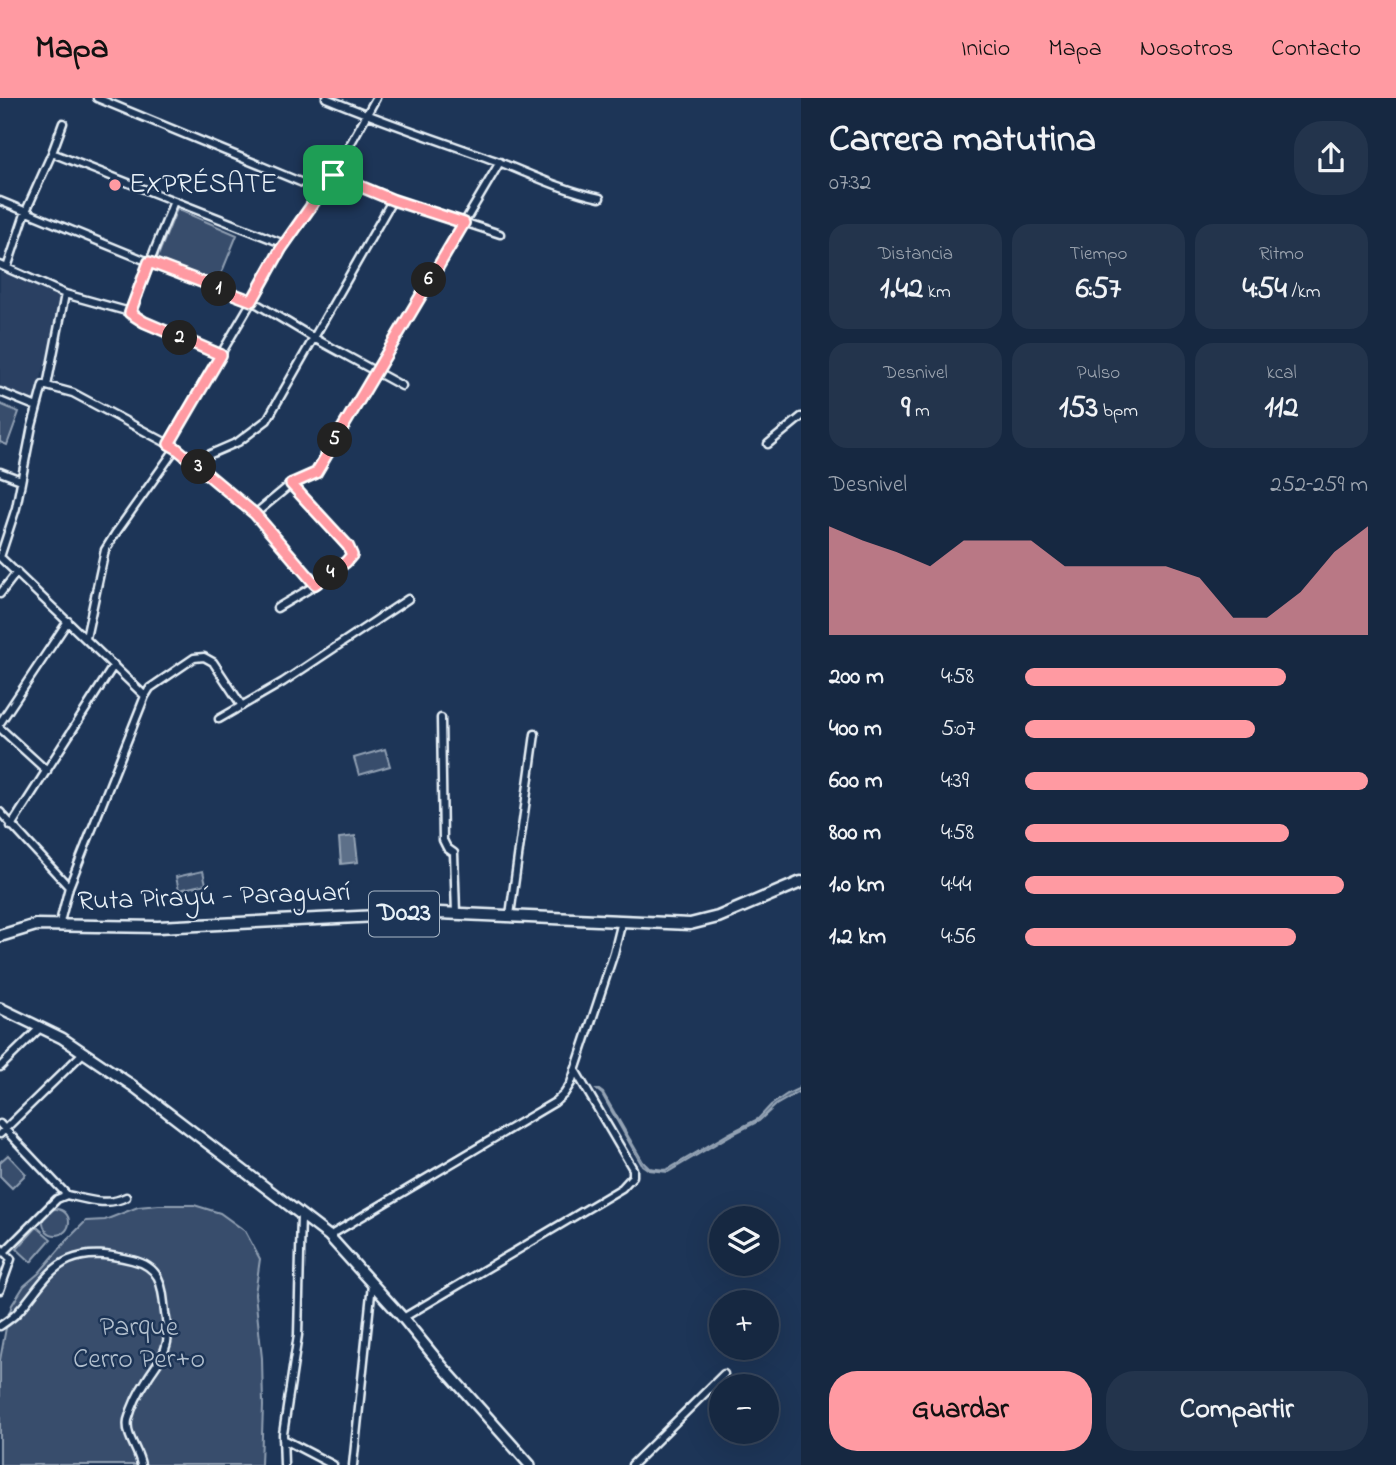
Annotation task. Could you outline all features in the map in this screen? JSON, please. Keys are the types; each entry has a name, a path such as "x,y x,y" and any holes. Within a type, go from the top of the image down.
{"main road":[{"name":"Ruta Pirayú - Paraguarí","path":"0,936 36,925 158,927 456,913 690,924 718,917 801,882"},
{"path":"0,1008 62,1038 133,1086 328,1236 530,1465"}],"street":[{"path":"97,98 322,191"},
{"path":"326,98 576,193 600,198"},
{"path":"169,444 284,244 333,175 376,98"},
{"path":"63,124 3,267 65,294 130,313 144,322 221,355"},
{"path":"52,153 284,244"},
{"path":"255,514 291,484 316,473 500,162"},
{"path":"333,175 393,200 500,234"},
{"path":"192,462 238,442 267,420 393,200"},
{"path":"0,201 252,301 402,386"},
{"path":"130,313 174,201"},
{"path":"47,386 65,294"},
{"path":"145,696 0,557 16,508 43,384 73,393 176,448 255,514 315,584"},
{"path":"0,392 37,407"},
{"path":"768,444 801,417"},
{"path":"86,638 105,550 176,448"},
{"path":"0,472 21,480"},
{"path":"277,608 315,584 352,555 348,546 291,484"},
{"path":"0,594 17,572"},
{"path":"219,719 283,681 408,599"},
{"path":"47,771 0,725 68,621"},
{"path":"60,926 69,887 150,688 194,658 204,657 213,662 242,706"},
{"path":"11,826 114,665"},
{"path":"441,718 443,840 447,848 454,853 456,913"},
{"path":"510,915 535,734"},
{"path":"0,812 69,887"},
{"path":"328,1236 555,1102 564,1094 575,1070 622,921"},
{"path":"0,1067 41,1027"},
{"path":"83,1053 2,1129 67,1195 100,1202 117,1202 126,1197"},
{"path":"403,1318 622,1188 633,1176 633,1170 575,1070"},
{"path":"0,1290 11,1259 2,1250 57,1199 67,1195"},
{"path":"284,1465 284,1439 299,1335 301,1214"},
{"path":"0,1326 18,1312 49,1276 67,1261 80,1256 105,1255 149,1266 162,1285 168,1334 167,1346 137,1396 128,1422 129,1433 140,1455 141,1465"},
{"path":"353,1465 372,1284"},
{"path":"636,1464 709,1388"},
{"path":"284,1439 333,1465"}],"shaded area":[{"path":"0,272 65,298 34,401 0,389"},
{"path":"355,836 358,862 341,864 339,838"},
{"path":"801,1086 800,1091 776,1105 759,1121 668,1172 649,1170 642,1165 602,1094 597,1090 603,1093 643,1162 649,1168 665,1170 758,1119 771,1105"}],"green space":[{"path":"177,209 237,235 217,284 156,261"},
{"path":"0,404 19,412 7,445 0,442"},
{"path":"385,749 390,766 359,775 354,758"},
{"path":"203,871 206,884 179,890 176,877"},
{"path":"8,1155 26,1174 12,1188 0,1176 0,1162"},
{"name":"Parque Cerro Per+o","path":"194,1205 220,1213 245,1231 260,1259 255,1294 262,1358 261,1465 0,1465 0,1360 12,1305 24,1286 86,1221 105,1220 138,1207"},
{"path":"56,1209 65,1213 69,1222 65,1231 56,1235 47,1231 43,1222 47,1213"},
{"path":"37,1227 51,1239 31,1262 17,1249"}],"place":[{"name":"EXPRÉSATE","path":"115,185"}],"route":[{"path":"333,175 393,200 464,223 316,473 291,484 348,546 352,555 315,584 255,514 169,444 221,355 144,322 130,313 149,262 252,301 281,249 333,175"}]}
